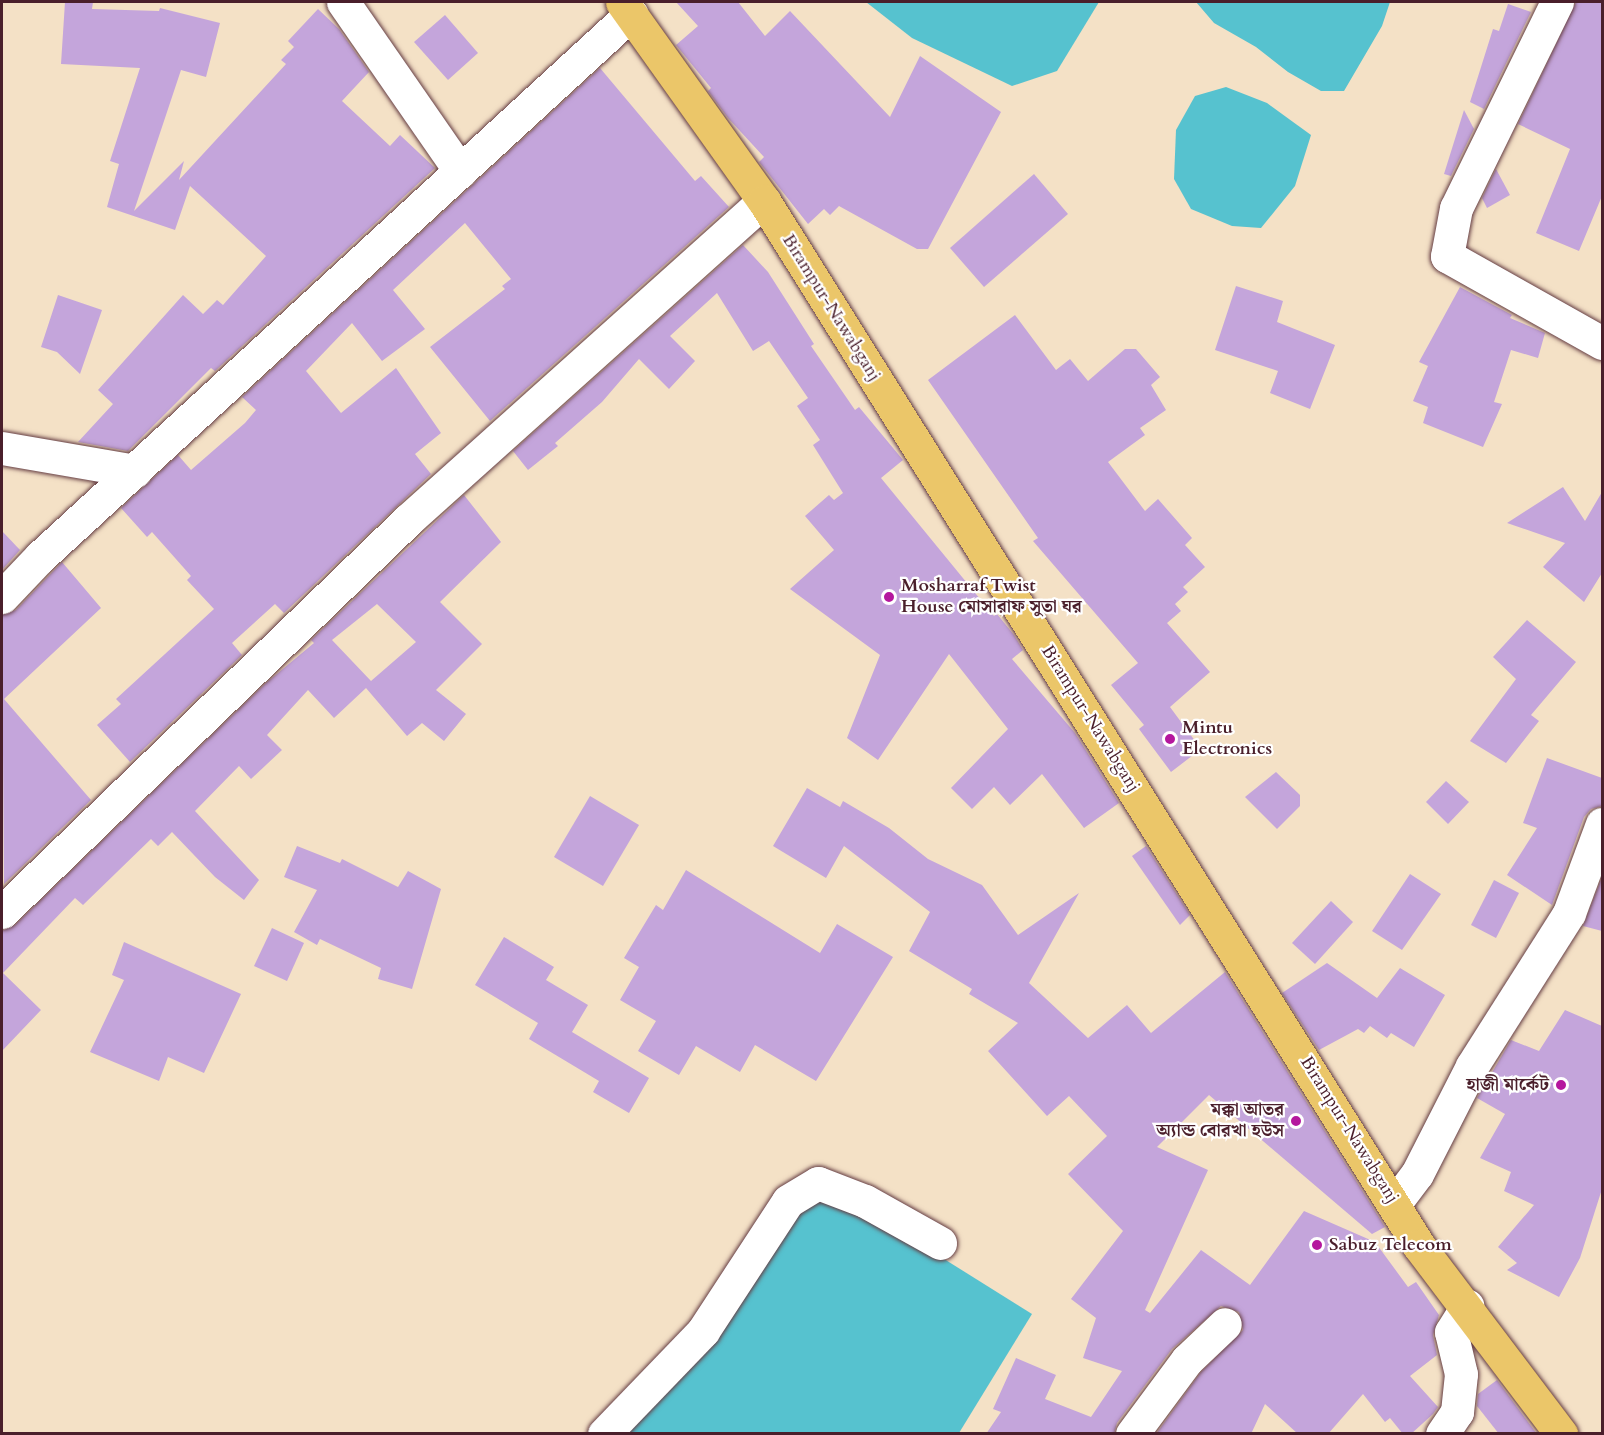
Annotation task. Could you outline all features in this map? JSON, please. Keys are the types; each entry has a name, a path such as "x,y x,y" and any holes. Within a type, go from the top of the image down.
{"main road":[{"name":"Birampur-Nawabganj","path":"627,8 764,201 1395,1203 1419,1246 1467,1306 1561,1434"}],"street":[{"path":"344,2 460,171"},
{"path":"1557,2 1456,208 1447,256 1602,343"},
{"path":"2,597 460,171 627,8"},
{"path":"2,912 408,520 764,201"},
{"path":"2,448 135,471"},
{"path":"1395,1203 1417,1174 1472,1066 1569,913 1602,824"},
{"path":"604,1434 703,1331 788,1201 818,1183 865,1202 940,1243"},
{"path":"1442,1434 1457,1412 1461,1374 1451,1332 1467,1306"},
{"path":"1132,1434 1187,1360 1225,1324"}],"water":[{"path":"866,2 1099,2 1057,71 1012,86 912,38"},
{"path":"1196,2 1390,2 1382,26 1344,91 1321,91 1288,72 1256,47 1214,23"},
{"path":"1226,87 1267,103 1311,135 1295,186 1261,228 1232,226 1191,209 1174,179 1176,130 1195,96"},
{"path":"807,1194 877,1217 1032,1314 959,1433 627,1434"}],"building":[{"path":"65,2 93,2 92,9 159,11 160,8 220,23 206,77 181,70 134,211 184,161 179,180 286,64 281,60 294,47 288,41 318,9 339,29 369,72 342,101 390,146 400,135 435,168 215,371 211,368 128,451 78,442 113,404 98,390 183,295 203,314 217,300 223,305 266,256 190,186 175,230 107,207 119,164 110,161 140,68 61,64"},
{"path":"676,2 738,2 765,36 790,11 890,117 920,56 1001,112 928,249 917,249 839,206 830,215 824,209 808,224 759,162 764,157 728,118 708,91 711,88 676,45 698,26"},
{"path":"1576,2 1602,2 1602,196 1579,251 1536,233 1570,149 1518,124"},
{"path":"1508,4 1531,12 1484,109 1470,102 1493,29 1499,31"},
{"path":"445,15 478,53 448,80 414,42"},
{"path":"600,68 695,181 701,176 729,207 490,421 430,347 505,289 502,286 511,279 465,223 393,290 425,329 382,361 352,323 306,371 341,413 396,368 441,433 415,454 431,474 284,613 275,604 232,643 242,655 130,762 97,725 121,704 116,699 214,609 187,580 191,576 152,532 147,537 121,508 178,455 191,470 245,423 256,410 242,397"},
{"path":"1464,110 1474,129 1451,176 1444,174"},
{"path":"1496,169 1510,195 1487,208 1482,198"},
{"path":"1034,174 1068,214 984,287 950,248"},
{"path":"743,245 768,272 814,344 811,346 855,410 859,407 903,460 881,478 994,616 997,614 1014,635 1023,650 1012,659 1075,733 1119,803 1084,828 1042,774 1010,805 994,787 972,809 951,788 1008,729 949,654 878,760 847,738 880,655 790,589 834,550 805,516 829,495 834,500 843,493 813,445 820,440 797,406 808,398 769,341 753,351 717,293 670,336 695,361 669,389 639,359 602,402 555,443 558,446 528,470 513,451"},
{"path":"1236,286 1283,301 1277,322 1335,345 1310,409 1270,393 1278,371 1215,350"},
{"path":"1460,287 1512,315 1510,318 1545,333 1538,358 1511,350 1494,402 1502,404 1483,447 1423,423 1428,407 1413,401 1428,366 1419,362"},
{"path":"58,295 102,310 80,374 57,352 41,347"},
{"path":"1015,315 1056,370 1070,359 1088,381 1125,349 1136,349 1160,377 1151,385 1166,410 1140,428 1145,435 1108,462 1145,511 1158,499 1192,538 1185,545 1205,567 1183,587 1188,592 1175,604 1181,611 1167,623 1210,672 1170,707 1201,749 1171,772 1139,729 1144,725 1111,685 1138,663 1033,541 1038,538 928,380"},
{"path":"1563,487 1585,521 1602,492 1602,573 1584,602 1543,567 1565,543 1507,523"},
{"path":"464,495 501,542 440,602 482,644 436,690 466,714 444,741 422,723 407,736 366,688 334,718 308,690 267,735 282,750 251,779 239,766 195,811 259,880 244,900 215,877 172,832 158,846 151,839 83,905 75,898 3,973 41,1010 2,1051 2,931 15,925 266,683 314,643 311,640","holes":["377,604 416,642 371,681 332,640"]},
{"path":"2,531 20,550 2,570"},
{"path":"62,562 101,608 4,699 91,800 4,884 2,615 16,610"},
{"path":"1527,620 1576,662 1531,715 1539,721 1506,763 1470,741 1516,679 1493,657"},
{"path":"1547,758 1602,778 1602,806 1591,809 1584,817 1552,905 1507,875 1537,828 1523,823"},
{"path":"1276,772 1300,795 1300,806 1277,829 1245,797"},
{"path":"1446,781 1469,802 1448,824 1426,802"},
{"path":"807,788 840,807 843,801 889,828 928,859 982,885 1018,935 1079,893 1029,983 1088,1038 1127,1005 1151,1033 1225,972 1385,1227 1372,1234 1209,1095 1157,1147 1208,1170 1145,1310 1150,1313 1201,1250 1250,1285 1304,1211 1375,1242 1408,1287 1416,1282 1439,1315 1433,1335 1437,1355 1410,1376 1438,1407 1433,1414 1411,1434 1403,1434 1390,1418 1385,1422 1363,1394 1328,1434 1298,1434 1265,1404 1251,1434 1156,1434 1201,1372 1243,1330 1239,1312 1221,1306 1172,1349 1117,1423 1114,1434 986,1434 1001,1412 993,1409 1016,1358 1056,1375 1045,1399 1091,1417 1122,1371 1083,1358 1096,1318 1071,1299 1123,1231 1068,1174 1107,1136 1069,1096 1047,1116 988,1051 1018,1023 969,994 972,989 909,951 930,912 844,846 826,878 773,846"},
{"path":"590,796 639,825 603,886 554,857"},
{"path":"297,846 340,863 342,859 398,887 408,871 441,889 412,989 378,979 381,968 320,939 317,945 294,932 317,890 284,877"},
{"path":"1146,846 1190,915 1180,925 1132,856"},
{"path":"686,870 820,953 837,924 893,957 816,1081 755,1045 740,1072 696,1046 679,1075 638,1051 656,1021 620,1000 639,967 624,958 656,905 663,910"},
{"path":"1410,874 1441,894 1402,950 1372,931"},
{"path":"1602,877 1602,931 1583,926"},
{"path":"1494,880 1519,893 1496,938 1471,925"},
{"path":"1331,901 1353,922 1315,964 1292,943"},
{"path":"272,928 304,943 287,981 254,966"},
{"path":"504,937 554,967 546,980 588,1005 572,1032 649,1078 629,1113 593,1092 599,1081 529,1039 538,1023 475,985"},
{"path":"124,942 241,994 204,1073 168,1057 159,1081 90,1052 124,980 112,975"},
{"path":"1327,963 1377,998 1400,968 1445,995 1414,1047 1391,1033 1387,1038 1370,1026 1364,1033 1358,1029 1319,1050 1282,993"},
{"path":"1565,1010 1602,1026 1602,1189 1580,1258 1559,1297 1507,1270 1517,1263 1498,1247 1534,1205 1504,1191 1511,1172 1480,1158 1505,1114 1477,1098 1511,1040 1539,1051"},
{"path":"1497,1380 1537,1434 1499,1434 1477,1406 1478,1394"}],"place":[{"name":"Mosharraf Twist House মোসারাফ সুতা ঘর","path":"889,597"},
{"name":"Mintu Electronics","path":"1170,739"},
{"name":"হাজী মার্কেট","path":"1561,1085"},
{"name":"মক্কা আতর অ্যান্ড বোরখা হউস","path":"1296,1121"},
{"name":"Sabuz Telecom","path":"1317,1245"}]}
